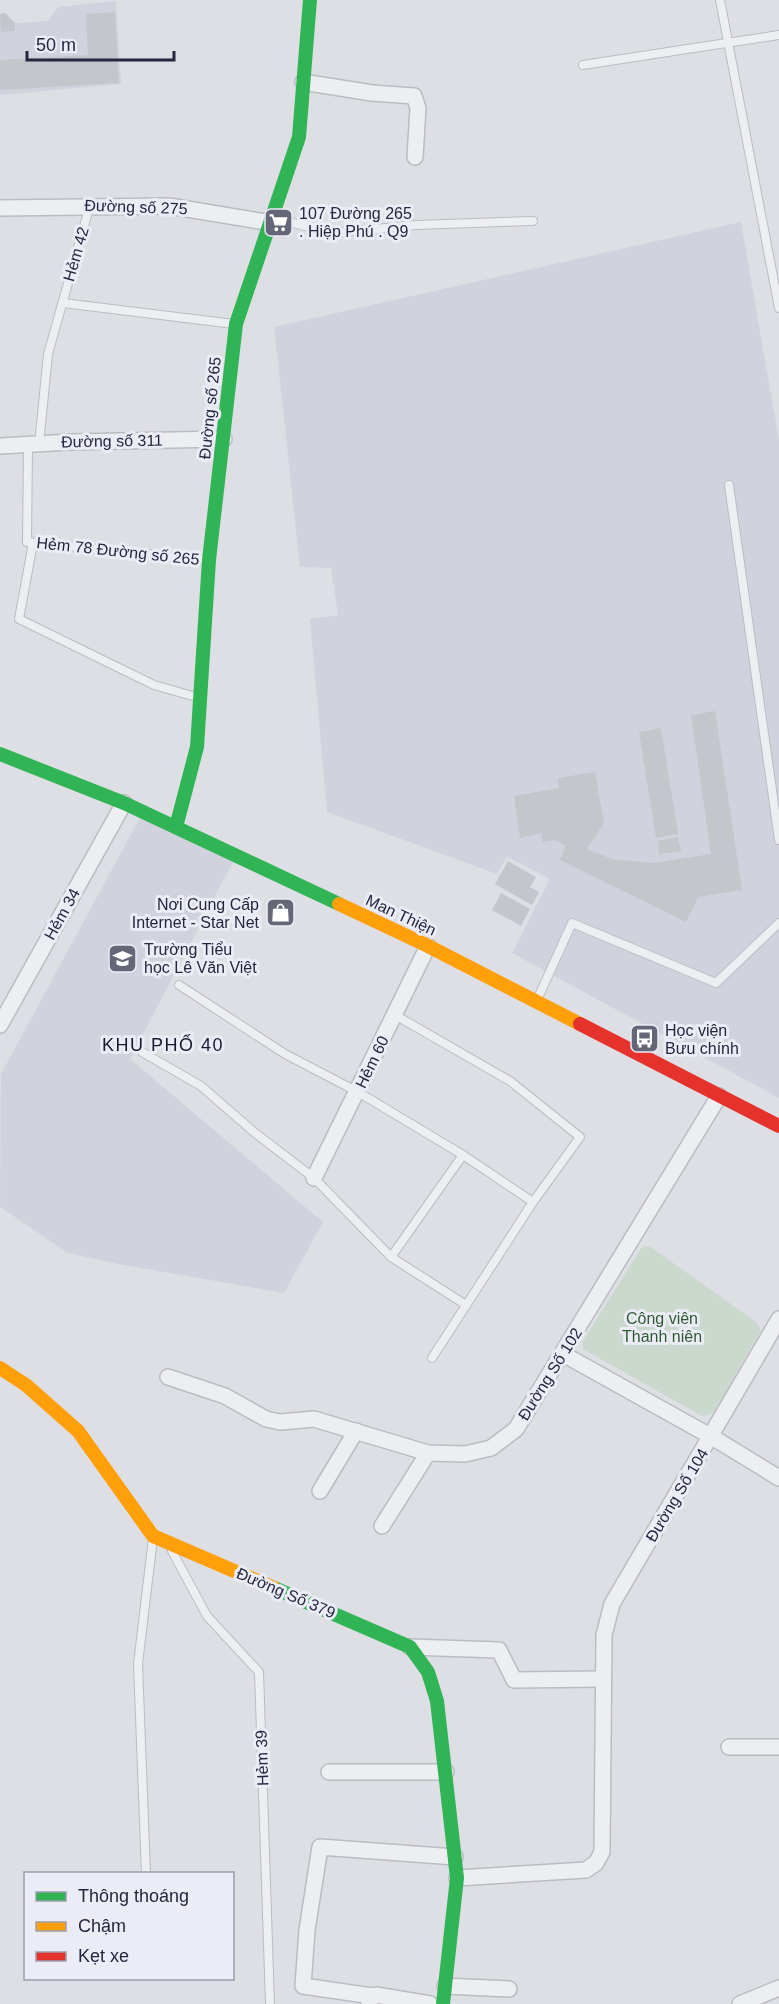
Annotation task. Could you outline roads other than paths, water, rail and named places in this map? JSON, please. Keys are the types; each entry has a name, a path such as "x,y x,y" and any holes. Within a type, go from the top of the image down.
{"street":[{"name":"Đường số 265","path":"176,828 197,747 209,560 236,324 299,137 310,0"},
{"path":"303,82 372,93 414,96 418,108 415,157"},
{"name":"Đường số 275","path":"0,208 90,205 169,206 272,221"},
{"name":"Đường số 311","path":"0,446 224,439"},
{"name":"Man Thiện","path":"0,754 124,803 428,946 779,1126"},
{"name":"Hẻm 34","path":"0,1025 124,803"},
{"name":"Hẻm 60","path":"314,1178 428,946"},
{"name":"Đường Số 102","path":"168,1377 225,1396 266,1419 280,1422 314,1419 428,1453 465,1454 491,1448 516,1429 719,1096"},
{"name":"Đường Số 104","path":"603,1679 604,1635 612,1604 712,1437 779,1319"},
{"path":"563,1354 712,1437 779,1478"},
{"path":"0,1368 26,1385 78,1431 153,1536"},
{"path":"320,1491 356,1431"},
{"path":"382,1526 428,1453"},
{"name":"Đường Số 379","path":"153,1536 410,1647"},
{"path":"410,1647 499,1650 514,1680 603,1679 602,1852 596,1863 586,1870 457,1878"},
{"path":"410,1647 428,1672 437,1701 457,1878 443,2004"},
{"path":"729,1747 779,1747"},
{"path":"328,1772 446,1772"},
{"path":"430,2004 371,2000 303,1986 307,1930 320,1847 455,1857"},
{"path":"445,1986 509,1989"},
{"path":"740,2004 776,1994"}],"lane":[{"path":"720,0 779,308"},
{"path":"583,65 779,34"},
{"name":"Hẻm 42","path":"90,205 48,354 34,444 30,542 19,619 154,685 201,698"},
{"path":"272,221 336,232 416,225 533,221"},
{"path":"63,303 236,324"},
{"path":"729,484 779,840"},
{"name":"Hẻm 78 Đường số 265","path":"30,542 209,560"},
{"path":"537,1002 572,923 716,983 779,923"},
{"path":"179,985 285,1054 358,1092 463,1155 533,1202"},
{"path":"395,1015 510,1081 580,1137 533,1202 432,1358"},
{"path":"142,1052 201,1086 255,1133 314,1178 391,1257 466,1305"},
{"path":"391,1257 463,1155"},
{"path":"146,1872 138,1664 153,1536"},
{"name":"Hẻm 39","path":"167,1542 207,1616 259,1672 270,2004"}],"place":[{"name":"107 Đường 265 . Hiệp Phú . Q9","path":"278,222"},
{"name":"Nơi Cung Cấp Internet - Star Net","path":"280,913"},
{"name":"Trường Tiểu học Lê Văn Việt","path":"123,958"},
{"name":"Học viện Bưu chính","path":"644,1039"}],"district":[{"name":"KHU PHỐ 40","path":"163,1045"}],"park label":[{"name":"Công viên Thanh niên","path":"662,1327"}]}
